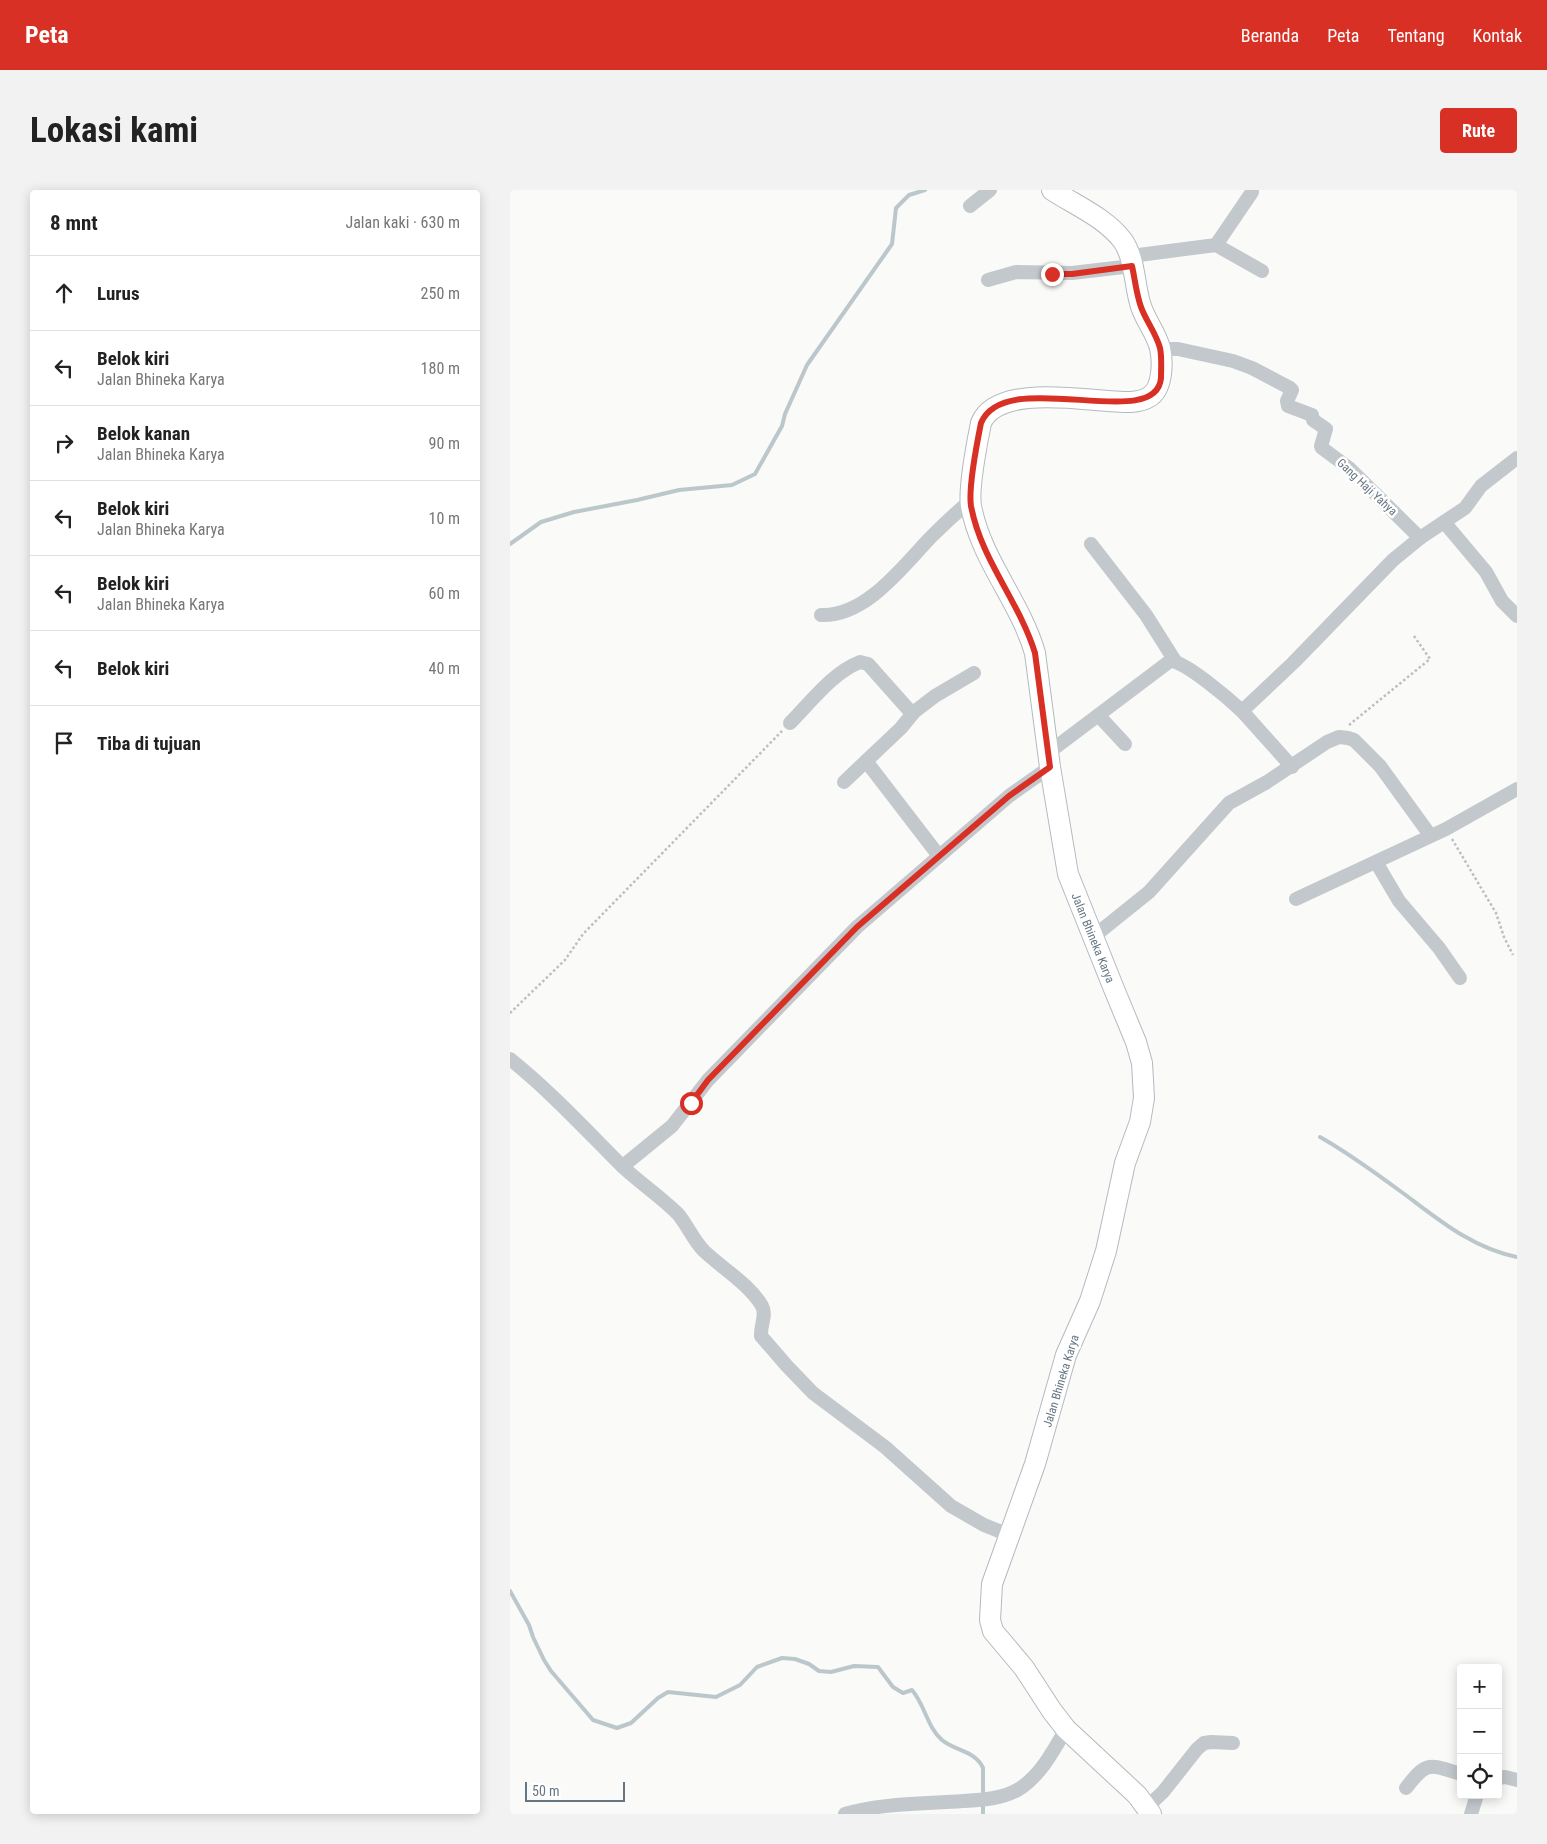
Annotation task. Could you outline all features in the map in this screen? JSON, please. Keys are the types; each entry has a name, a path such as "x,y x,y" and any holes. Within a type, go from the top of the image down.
{"street":[{"path":"970,206 990,190"},
{"name":"Jalan Bhineka Karya","path":"1052,190 1110,228 1123,241 1132,261 1140,303 1160,349 1161,379 1159,387 1150,397 1144,400 1127,402 1055,398 1021,400 1002,403 989,410 981,423 971,507 988,556 1019,613 1032,642 1068,874 1136,1042 1142,1063 1144,1108 1125,1163 1106,1251 1090,1301 1066,1355 1035,1464 992,1584 990,1625 1024,1668 1066,1729 1125,1784 1149,1811"},
{"path":"1216,245 1252,192"},
{"path":"988,280 1016,272 1072,274 1216,245 1262,271"},
{"name":"Gang Haji Yahya","path":"1160,349 1178,349 1233,361 1252,368 1290,388 1292,390 1287,401 1288,406 1312,415 1313,420 1326,429 1322,448 1349,468 1420,538"},
{"path":"1242,711 1293,663 1392,560 1420,538 1465,508 1481,486 1517,458"},
{"path":"821,615 839,614 863,602 903,568 954,514 971,500"},
{"path":"1444,522 1486,572 1502,601 1517,616"},
{"path":"1091,544 1146,615 1175,661 1214,688 1242,711 1292,767"},
{"path":"623,1166 672,1126 708,1080 857,927 1133,687 1170,661 1175,661"},
{"path":"790,723 822,689 860,662 868,664 908,709 914,712"},
{"path":"844,782 901,728 914,712 935,696 974,673"},
{"path":"1099,716 1125,744"},
{"path":"1093,937 1149,892 1229,804 1292,767 1327,742 1339,737 1354,740 1380,766 1430,836"},
{"path":"866,761 940,856"},
{"path":"1296,899 1404,850 1517,789"},
{"path":"1376,862 1399,901 1439,948 1460,978"},
{"path":"510,1059 558,1101 623,1166 679,1215 694,1240 704,1251 753,1295 763,1307 764,1312 761,1336 813,1393 885,1447 951,1506 984,1525 1009,1534"},
{"path":"845,1814 876,1808 978,1800 1008,1795 1031,1779 1045,1763 1066,1729"},
{"path":"1149,1811 1197,1748 1204,1743 1211,1742 1233,1743"},
{"path":"1406,1788 1419,1772 1427,1766 1457,1773"},
{"path":"1502,1778 1517,1780"},
{"path":"1471,1814 1476,1799"}],"path":[{"path":"1339,737 1346,727 1430,659 1414,636"},
{"path":"510,1013 565,960 583,934 765,751 790,723"},
{"path":"1446,829 1496,913 1504,937 1513,955"}],"waterway":[{"path":"510,544 541,522 574,512 679,490 732,485 755,474 782,426 785,414 807,365 892,244 896,208 909,195 925,190"},
{"path":"1320,1137 1344,1151 1474,1242 1517,1257"},
{"path":"510,1591 551,1671 593,1720 617,1728 631,1723 658,1698 668,1692 716,1697 740,1685 757,1667 782,1658 795,1659 809,1664 819,1671 831,1672 854,1666 878,1667 893,1687 903,1693 912,1690 933,1729 942,1740 980,1762 983,1768 983,1814"}],"route":[{"path":"691,1103 708,1080 857,927 1009,796 1050,767 1032,642 1019,613 988,556 971,507 971,491 981,423 989,410 1002,403 1011,401 1047,398 1127,402 1144,400 1150,397 1159,387 1161,379 1160,349 1143,313 1132,266 1072,274 1052,274"}]}
